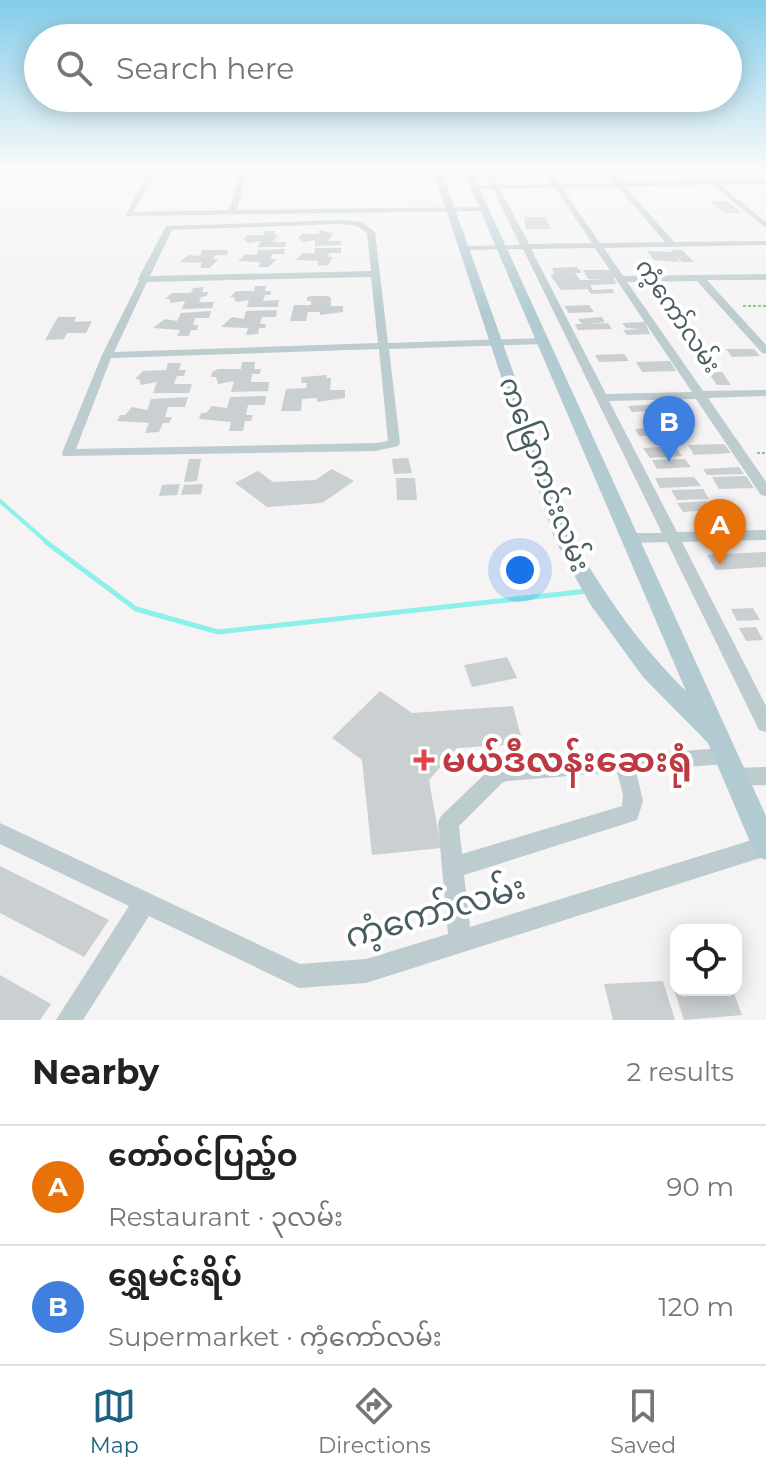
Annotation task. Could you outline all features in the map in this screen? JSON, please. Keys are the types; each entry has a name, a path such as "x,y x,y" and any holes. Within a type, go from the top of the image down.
{"main road":[{"name":"ကမြောကင်းလမ်း","path":"453,218 564,540 592,592 651,671 726,757"},
{"name":"ကမြောကင်းလမ်း","path":"488,218 766,847"}],"street":[{"path":"513,218 766,724"},
{"name":"ကံ့ကော်လမ်း","path":"578,218 766,492"},
{"path":"648,218 671,244"},
{"path":"327,222 368,227 377,274 394,443 376,447 68,453 107,355 142,279 169,228 175,225 327,222"},
{"path":"463,248 766,243"},
{"path":"142,279 377,274"},
{"path":"622,279 766,277"},
{"path":"700,278 766,351"},
{"path":"107,355 543,341"},
{"path":"603,398 766,393"},
{"path":"632,538 766,535"},
{"path":"460,942 448,823 495,777 505,772 726,757 766,776"},
{"path":"452,868 630,813 634,806 633,797 624,763"},
{"name":"ကံ့ကော်လမ်း","path":"0,833 299,976 366,971 766,847"},
{"path":"69,1020 144,903"}],"path":[{"path":"726,307 766,306"}],"building":[{"path":"524,218 546,218 551,229 526,229"},
{"path":"319,230 334,233 328,241 341,241 341,245 315,246 315,240 304,242 298,238 302,234 319,234"},
{"path":"265,231 275,231 274,235 279,235 272,242 286,242 285,247 258,247 260,241 248,243 243,239 248,235 264,235"},
{"path":"315,248 341,248 341,253 329,253 328,257 333,257 328,265 318,266 318,261 296,260 303,253 314,254"},
{"path":"285,249 284,254 272,254 271,259 276,259 269,267 259,267 260,262 238,261 246,254 257,255 258,250"},
{"path":"202,250 228,250 227,255 215,255 213,259 218,259 210,268 200,268 202,263 179,262 189,255 200,256"},
{"path":"671,250 682,250 694,262 682,262 675,255 680,262 654,260 647,251 673,252"},
{"path":"577,267 582,273 575,273 580,280 607,280 588,279 583,270 612,270 618,278 613,278 617,284 590,285 593,290 612,289 615,293 591,294 587,289 561,290 550,275 554,274 552,268"},
{"path":"255,286 266,286 265,291 271,291 271,295 265,295 263,301 279,300 278,307 247,307 249,300 236,302 234,297 230,297 236,291 254,291"},
{"path":"204,287 202,292 208,292 207,296 201,297 199,302 214,302 212,308 182,309 185,301 171,303 165,299 172,293 191,293 193,288"},
{"path":"328,296 331,306 343,306 343,312 320,315 320,312 308,312 306,321 290,321 294,305 311,305 307,297"},
{"path":"589,305 594,312 569,313 564,306"},
{"path":"277,310 276,317 262,317 260,324 266,324 265,328 259,328 258,334 246,335 248,328 221,327 232,317 244,319 246,311"},
{"path":"211,311 209,318 195,318 193,325 198,325 197,330 191,330 189,336 177,336 180,330 153,328 165,319 177,321 181,313"},
{"path":"58,317 76,317 74,322 92,321 86,333 67,333 64,339 45,340"},
{"path":"602,317 605,322 588,324 608,323 612,329 578,330 575,324 582,324 578,319"},
{"path":"645,322 650,334 627,335 623,330 642,329 626,328 622,323"},
{"path":"726,349 754,349 760,356 732,357"},
{"path":"624,354 629,361 599,362 595,355"},
{"path":"670,361 676,371 642,372 636,362"},
{"path":"242,362 255,362 254,369 261,369 260,374 252,374 251,382 269,382 268,391 231,392 234,381 218,384 216,377 211,377 212,372 218,369 241,369"},
{"path":"168,363 181,363 179,370 186,370 184,376 177,376 174,384 192,384 189,393 153,393 157,382 141,385 139,379 135,379 143,371 166,370"},
{"path":"708,372 722,372 731,385 717,385"},
{"path":"327,375 326,378 331,378 330,390 345,390 345,398 317,402 317,398 302,399 301,411 281,411 286,389 306,388 307,383 301,383 302,377"},
{"path":"266,396 265,405 248,405 246,415 253,415 251,421 245,421 243,431 229,431 231,422 199,419 201,413 206,413 212,406 227,408 230,397"},
{"path":"188,397 185,407 168,407 165,417 172,417 169,423 163,423 159,432 145,433 149,423 117,421 132,407 147,410 151,399"},
{"path":"658,404 662,410 632,412 628,406"},
{"path":"665,427 670,435 639,436 635,429"},
{"path":"724,444 731,453 694,455 688,445"},
{"path":"675,446 682,456 650,458 643,448"},
{"path":"408,458 412,473 394,474 392,459"},
{"path":"189,459 201,459 197,481 184,482"},
{"path":"685,459 691,467 657,469 652,460"},
{"path":"739,467 744,474 707,475 703,469"},
{"path":"332,469 354,481 322,503 267,507 235,483 258,471 273,482 315,480"},
{"path":"746,476 754,488 719,489 712,477"},
{"path":"694,477 701,486 660,488 655,478"},
{"path":"396,478 415,478 417,500 397,500"},
{"path":"180,484 177,495 159,496 162,485"},
{"path":"203,484 201,494 181,495 184,485"},
{"path":"703,489 709,499 677,500 671,490"},
{"path":"706,501 712,510 683,512 677,503"},
{"path":"766,552 766,567 716,570 707,555"},
{"path":"753,608 760,620 737,621 731,609"},
{"path":"756,627 763,640 746,641 739,628"},
{"path":"507,657 517,678 472,687 464,665"},
{"path":"380,691 412,713 513,706 523,744 457,748 429,780 441,848 372,855 362,760 332,738"},
{"path":"0,866 109,920 84,957 0,913"},
{"path":"0,975 51,1004 40,1020 0,1020"},
{"path":"663,981 675,1020 613,1020 604,984"},
{"path":"676,996 735,996 742,1015 684,1020"}],"waterway":[{"path":"0,501 49,544"},
{"path":"46,542 136,609 218,632 588,591"}],"place":[{"name":"ရွှေမင်းရိပ်","path":"669,462"},
{"name":"တော်ဝင်ပြည့်ဝ","path":"720,565"},
{"name":"မယ်ဒီလန်းဆေးရုံ","path":"424,760"}]}
